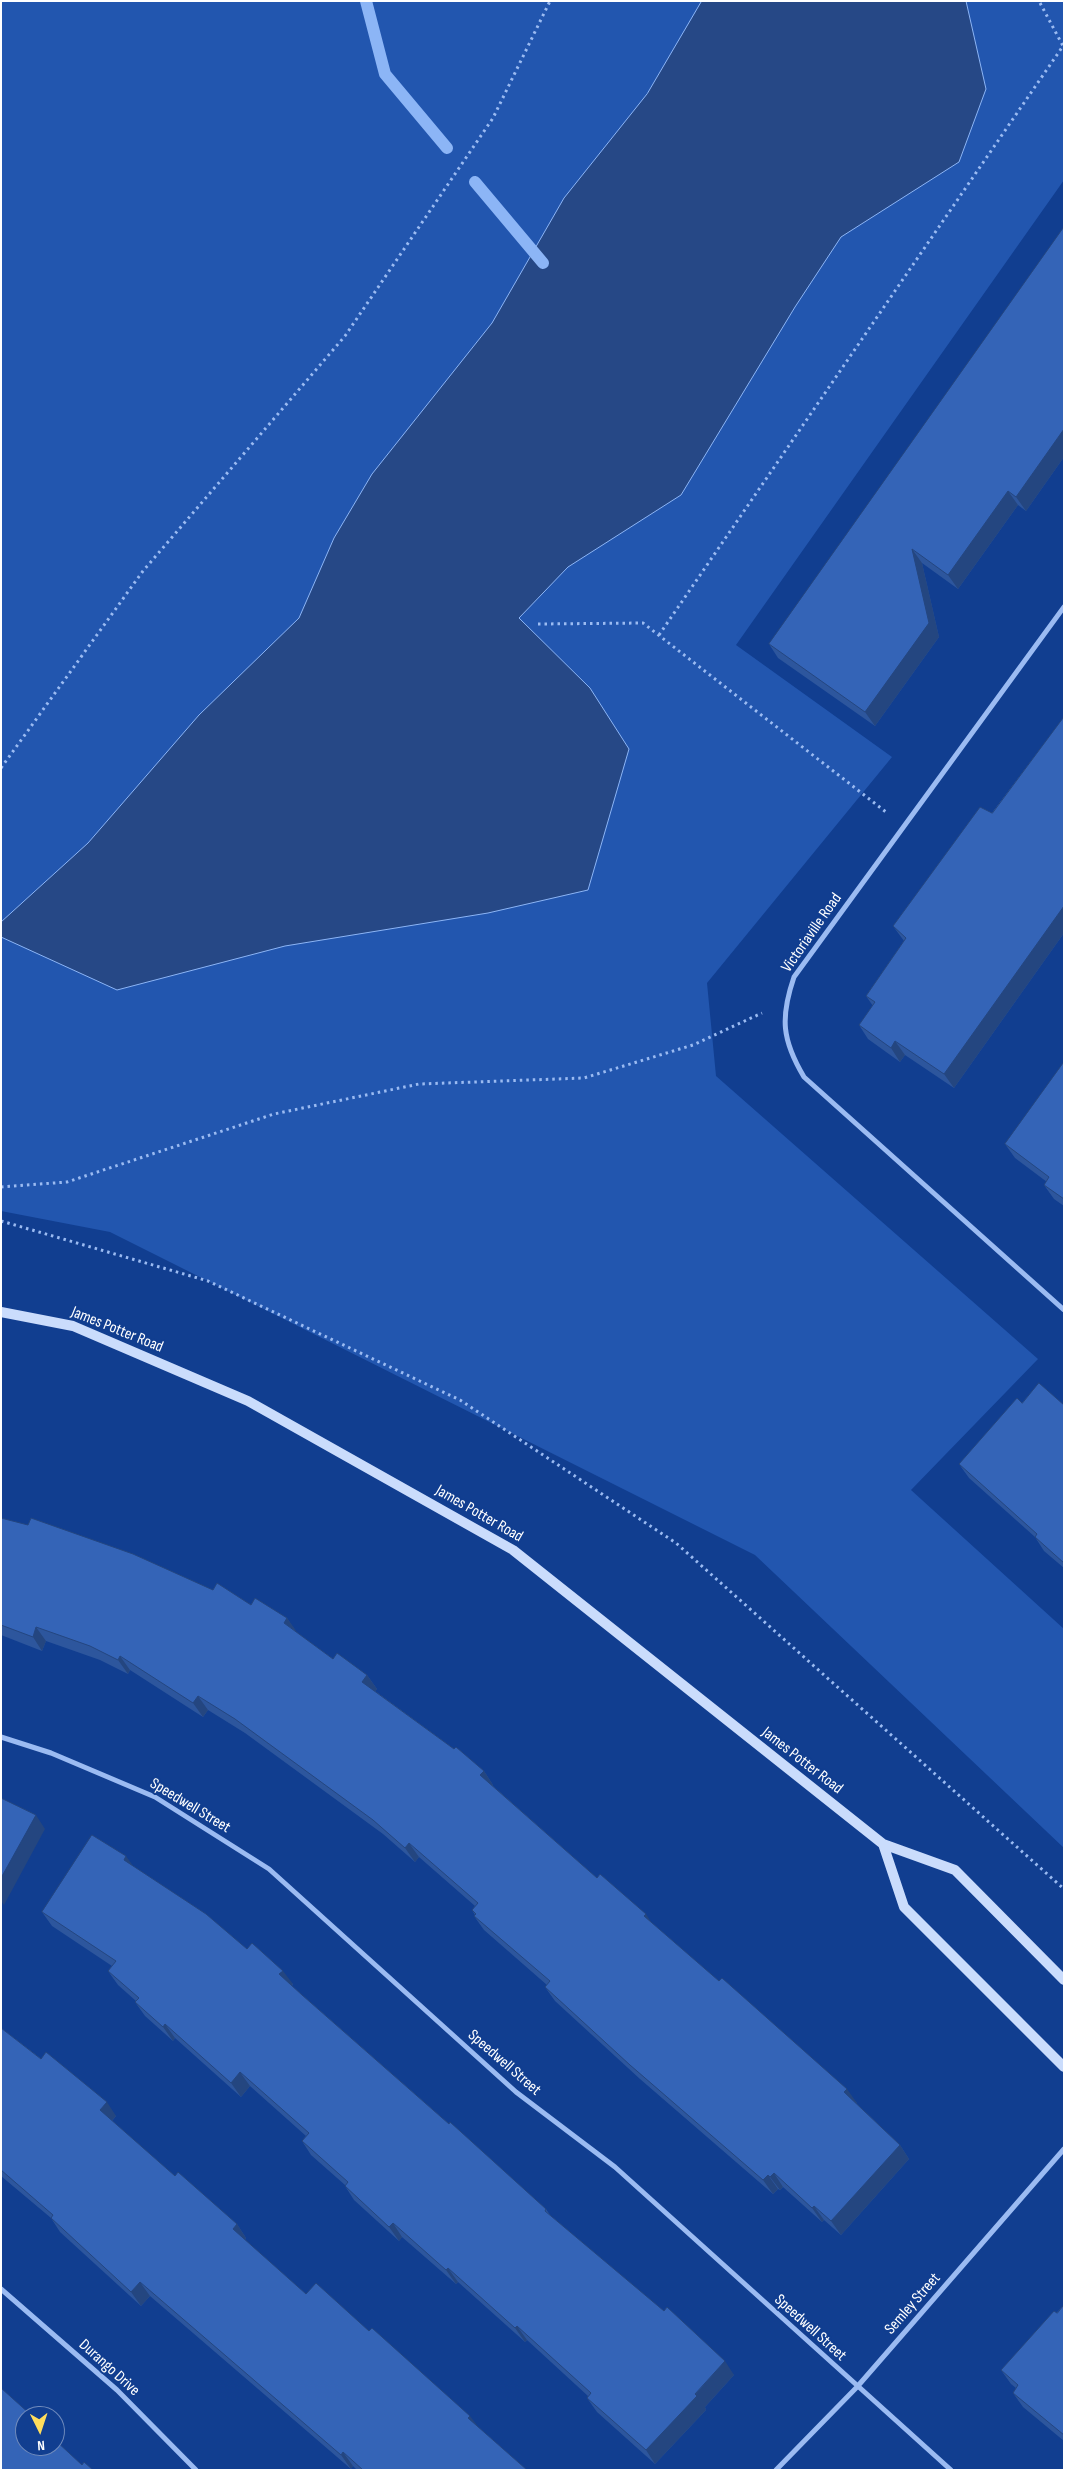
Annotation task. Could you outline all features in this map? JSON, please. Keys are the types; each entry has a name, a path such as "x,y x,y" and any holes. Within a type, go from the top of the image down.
{"main road":[{"name":"James Potter Road","path":"1,1312 73,1326 248,1401 513,1550 883,1844 955,1870 1064,1980"},
{"path":"883,1844 904,1907 1064,2067"}],"street":[{"name":"Victoriaville Road","path":"1064,606 794,978 785,1002 784,1029 791,1054 804,1077 1064,1310"},
{"name":"Speedwell Street","path":"1,1737 51,1753 155,1798 269,1869 516,2092 615,2167 950,2470"},
{"name":"Semley Street","path":"776,2470 857,2387 1064,2149"},
{"name":"Durango Drive","path":"1,2289 117,2390 196,2470"}],"path":[{"path":"1,768 143,571 345,336 493,118 550,1"},
{"path":"659,635 1063,46 1039,1"},
{"path":"538,624 643,623 904,826"},
{"path":"1,1187 67,1182 274,1114 419,1084 584,1078 692,1045 785,1002"},
{"path":"1,1220 208,1281 460,1400 676,1543 1064,1889"}],"shaded area":[{"path":"1,1 1064,1 1064,180 736,645 892,757 707,983 716,1076 1038,1359 911,1490 1064,1629 1064,1848 755,1555 110,1232 1,1211"},
{"path":"702,1 966,1 986,89 959,162 841,237 795,307 681,495 568,567 519,618 590,688 629,749 588,890 488,913 285,946 117,990 1,937 1,922 88,843 199,715 299,618 334,538 372,474 492,323 564,198 647,94"}],"building":[{"path":"1064,227 1064,429 1016,497 1008,491 948,575 912,549 929,623 865,712 769,644"},
{"path":"1064,717 1064,906 944,1074 895,1041 891,1048 859,1025 875,1002 866,996 906,938 893,926 980,807 992,813"},
{"path":"1064,1062 1064,1199 1044,1185 1049,1177 1005,1144"},
{"path":"1039,1383 1064,1405 1064,1563 1035,1537 1037,1534 959,1464 1017,1398 1022,1403"},
{"path":"1,1518 28,1525 31,1518 133,1554 213,1590 217,1583 251,1605 255,1598 287,1618 284,1623 333,1659 337,1653 367,1675 362,1682 454,1749 456,1747 484,1771 480,1775 597,1878 600,1874 646,1914 644,1916 719,1981 722,1978 847,2089 844,2092 900,2145 831,2221 814,2206 812,2208 774,2173 770,2177 768,2175 763,2180 630,2065 545,1987 550,1981 474,1916 476,1914 472,1910 478,1903 409,1843 405,1848 373,1820 235,1719 198,1696 193,1703 120,1656 118,1660 90,1646 36,1627 33,1637 1,1625"},
{"path":"1,1798 36,1815 1,1878"},
{"path":"92,1835 126,1856 124,1860 206,1914 247,1949 252,1943 283,1971 279,1974 449,2124 450,2122 546,2209 545,2211 664,2311 667,2307 725,2361 695,2394 697,2396 646,2450 587,2398 591,2393 517,2326 515,2328 448,2268 446,2270 393,2223 389,2227 345,2186 348,2182 302,2141 309,2133 240,2072 231,2083 165,2024 163,2027 135,2002 139,1998 108,1971 116,1961 42,1912"},
{"path":"1,2028 41,2059 46,2052 107,2102 100,2110 175,2176 178,2172 237,2224 233,2229 306,2294 316,2283 369,2331 372,2328 470,2416 468,2418 527,2470 363,2470 343,2452 341,2455 140,2282 131,2292 51,2218 53,2215 1,2170"},
{"path":"1064,2305 1064,2435 1013,2393 1018,2385 1001,2370 1054,2311 1057,2313"},
{"path":"1,2388 21,2406 15,2406 15,2456 65,2456 65,2449 82,2465 84,2462 93,2470 1,2470"}],"waterway":[{"path":"366,1 385,74 447,148"},
{"path":"475,182 543,263"}]}
